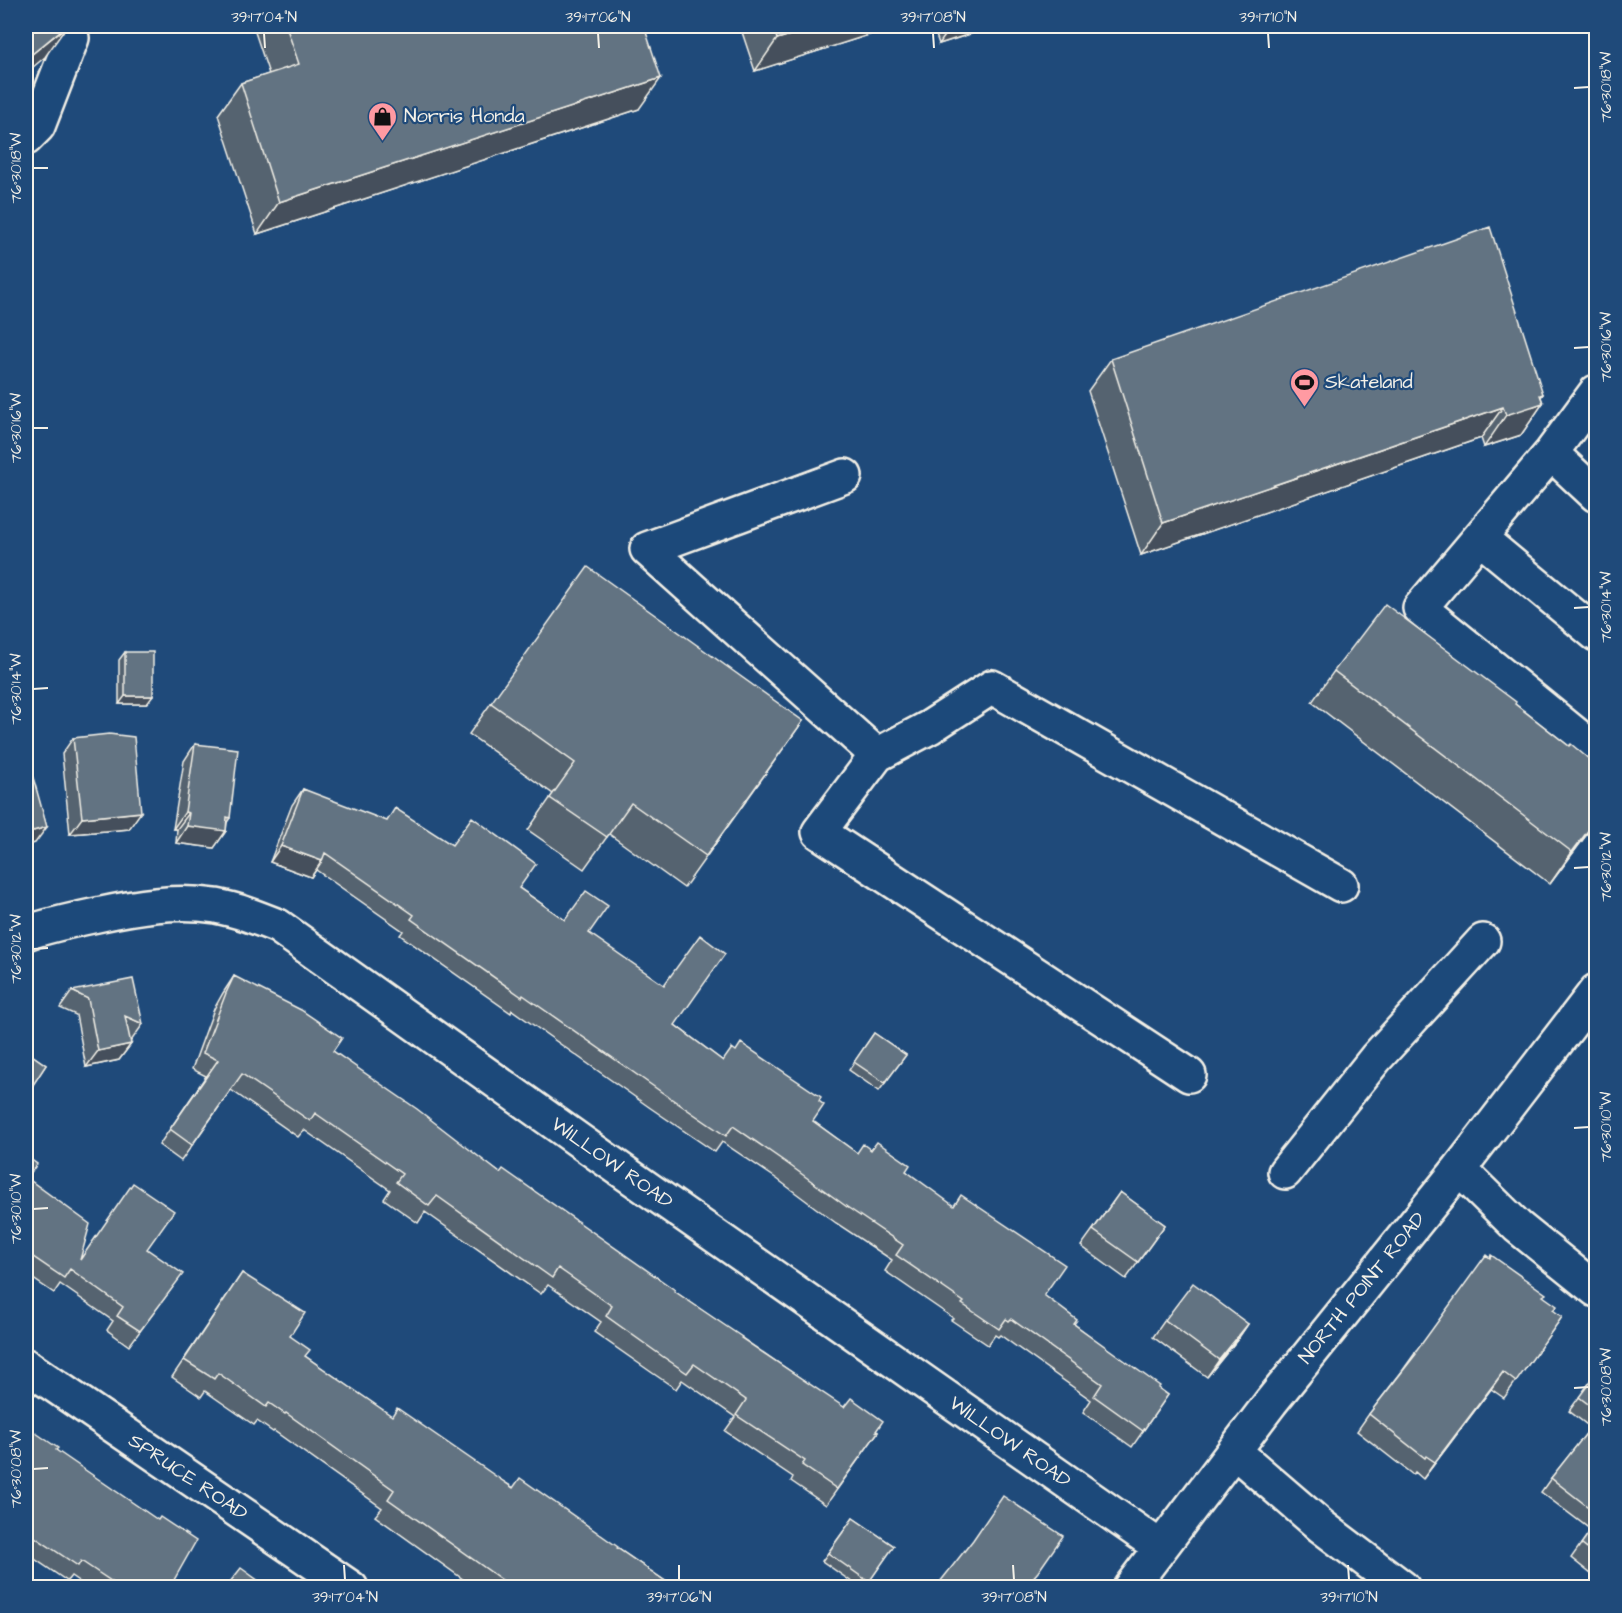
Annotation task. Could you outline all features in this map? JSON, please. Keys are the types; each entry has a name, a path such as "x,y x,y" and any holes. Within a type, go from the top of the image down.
{"street":[{"path":"26,138 38,126 72,38 67,26"},
{"path":"1596,392 1551,453 1420,608 1596,751"},
{"path":"1551,453 1596,495"},
{"path":"844,476 647,549 877,755"},
{"path":"1480,538 1596,634"},
{"path":"1189,1076 819,832 877,755 930,727 992,687 1341,885"},
{"name":"WILLOW ROAD","path":"26,933 52,924 123,909 168,903 216,906 250,914 278,926 610,1163 1160,1547"},
{"path":"1285,1172 1376,1058 1483,941"},
{"name":"NORTH POINT ROAD","path":"1130,1587 1278,1393 1459,1168 1596,991"},
{"path":"1459,1168 1518,1227 1596,1290"},
{"name":"SPRUCE ROAD","path":"26,1366 351,1587"},
{"path":"1234,1451 1321,1526 1403,1587"}],"building":[{"path":"26,26 66,26 26,59"},
{"name":"Norris Honda","path":"286,26 644,26 661,78 279,202 241,83 299,64"},
{"path":"773,26 820,26 777,39"},
{"name":"Skateland","path":"1490,227 1543,394 1540,395 1543,403 1506,415 1503,407 1163,523 1111,359"},
{"path":"588,567 803,721 706,856 631,803 607,837 550,798 575,763 491,703"},
{"path":"1385,604 1596,765 1596,820 1572,852 1334,671"},
{"path":"125,652 153,652 153,696 125,696"},
{"path":"109,734 134,737 141,812 82,818 73,738"},
{"path":"195,744 238,749 230,818 227,817 226,831 187,826 189,813 185,812"},
{"path":"26,752 47,827 26,833"},
{"path":"303,789 387,821 395,808 452,845 472,817 536,864 519,888 565,920 586,891 608,906 589,933 664,985 700,935 725,954 675,1025 723,1061 732,1048 736,1051 741,1043 821,1097 819,1101 824,1105 813,1121 857,1153 863,1144 871,1150 877,1142 910,1165 906,1171 954,1206 961,1195 1065,1265 1044,1295 1077,1320 1074,1324 1160,1386 1158,1388 1168,1395 1143,1431 1094,1396 1102,1384 1011,1319 1009,1321 1006,1319 999,1329 962,1304 964,1302 896,1255 903,1245 733,1126 726,1136 411,919 414,915 325,853 322,861 281,846"},
{"path":"234,976 301,1010 342,1038 333,1051 417,1109 500,1173 503,1169 741,1338 844,1407 851,1398 883,1421 876,1431 878,1432 837,1489 802,1465 805,1461 736,1415 746,1400 694,1364 687,1373 662,1356 606,1316 612,1306 558,1268 552,1278 437,1196 429,1206 396,1182 402,1174 315,1113 310,1121 242,1074 192,1145 170,1129 218,1060 203,1053"},
{"path":"133,979 143,1024 125,1016 131,1044 98,1051 88,999 72,991"},
{"path":"874,1033 906,1055 885,1083 854,1062"},
{"path":"26,1051 46,1065 31,1088 26,1084"},
{"path":"26,1156 37,1164 27,1178 90,1224 80,1260 133,1183 174,1211 147,1249 183,1274 140,1331 117,1316 123,1307 70,1269 64,1278 26,1252"},
{"path":"1120,1192 1165,1225 1138,1262 1093,1230"},
{"path":"1486,1255 1490,1258 1491,1255 1546,1294 1543,1296 1557,1306 1553,1310 1562,1317 1516,1382 1503,1372 1435,1462 1426,1456 1425,1458 1369,1414 1416,1354"},
{"path":"242,1273 305,1313 290,1336 310,1350 305,1356 392,1416 397,1408 513,1488 520,1478 674,1587 512,1587 388,1499 394,1490 286,1413 269,1403 266,1407 218,1373 214,1379 184,1360"},
{"path":"1193,1283 1248,1324 1219,1360 1165,1320"},
{"path":"1596,1374 1596,1410 1579,1397"},
{"path":"1596,1421 1596,1513 1551,1478"},
{"path":"27,1427 58,1448 56,1450 158,1520 160,1517 196,1541 170,1587 120,1587 81,1561 78,1566 26,1531"},
{"path":"1003,1496 1063,1536 1038,1572 1025,1587 936,1587 973,1540"},
{"path":"853,1518 894,1546 869,1582 828,1553"},
{"path":"1596,1523 1596,1556 1581,1544"},
{"path":"241,1568 266,1586 226,1587"}],"place":[{"name":"Norris Honda","path":"383,142"},
{"name":"Skateland","path":"1304,408"}]}
